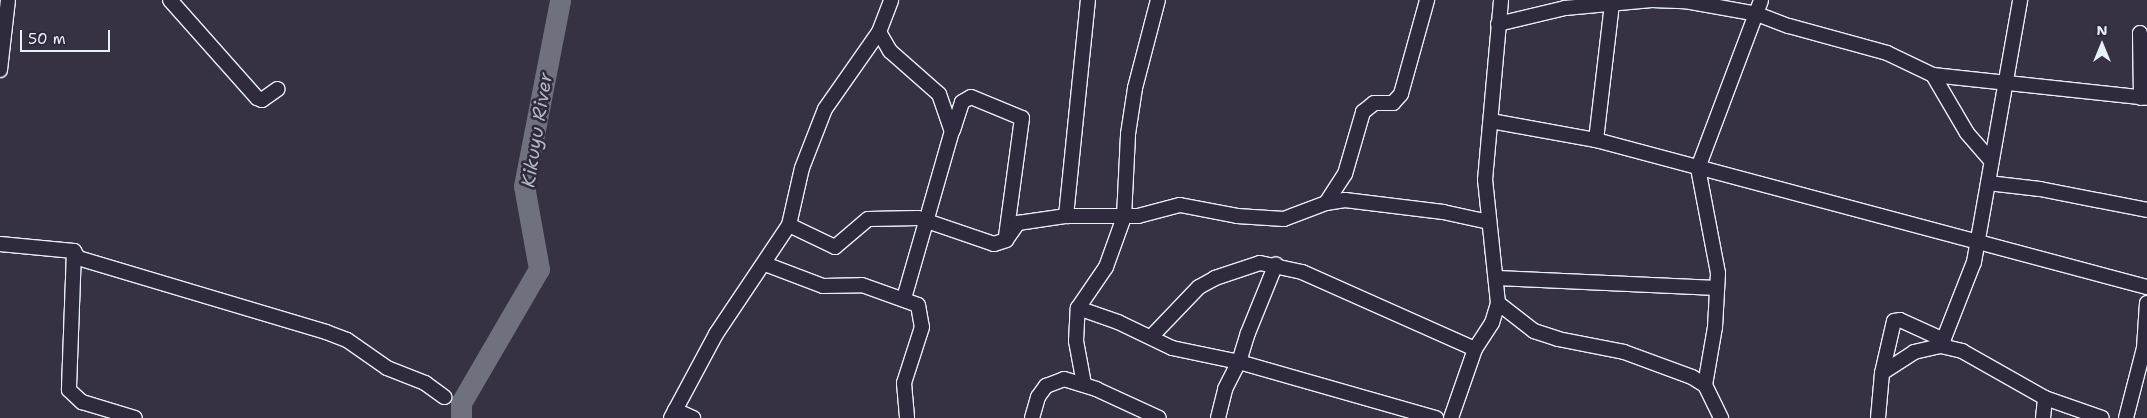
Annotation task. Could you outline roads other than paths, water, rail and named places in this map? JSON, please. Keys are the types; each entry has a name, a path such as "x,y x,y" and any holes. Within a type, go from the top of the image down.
{"street":[{"path":"0,70 8,0"},
{"path":"693,418 673,414 716,334 765,264 788,225 802,168 825,109 878,32 891,0"},
{"path":"1066,216 1088,0"},
{"path":"1084,384 1076,341 1078,308 1106,267 1124,216 1128,134 1136,88 1158,0"},
{"path":"1326,203 1345,174 1363,112 1374,103 1393,104 1401,94 1427,0"},
{"path":"1451,418 1475,349 1492,322 1498,303 1497,278 1488,222 1485,170 1501,0"},
{"path":"1705,385 1715,327 1718,273 1711,251 1698,168 1761,0"},
{"path":"1882,373 1914,352 1942,343 1969,282 2020,0"},
{"path":"175,1 257,98 262,100 278,89"},
{"path":"1498,24 1565,8 1685,1 1757,14 1790,26 1887,53 1934,75 2144,98 2140,33"},
{"path":"1596,140 1612,4"},
{"path":"878,32 890,51 940,94 952,131"},
{"path":"1934,75 1967,133 1991,161"},
{"path":"904,298 952,131 962,102 971,97 1022,118 1006,240"},
{"path":"1490,121 1596,140 2147,287"},
{"path":"1988,183 2040,189 2147,210"},
{"path":"788,225 835,247 868,219 891,217 926,220 994,244 1006,240 1018,223 1066,216 1154,214 1180,205 1237,216 1284,219 1326,203 1345,200 1442,212 1488,222"},
{"path":"0,244 74,251"},
{"path":"74,251 78,258 326,332 347,340 387,368 425,384 444,397"},
{"path":"74,251 69,390 82,402 135,418"},
{"path":"1151,337 1199,287 1214,278 1260,263 1276,264 1302,272 1475,349"},
{"path":"765,264 823,286 862,285 904,298 918,305 922,326 904,383 907,418"},
{"path":"1218,418 1225,389 1239,362 1276,264"},
{"path":"1497,278 1717,288"},
{"path":"2126,418 2144,348 2147,302"},
{"path":"1498,303 1534,331 1558,339 1624,352 1692,377 1705,385 1721,418"},
{"path":"1078,308 1151,337 1172,348 1239,362 1436,418"},
{"path":"1878,418 1882,373 1897,320 1962,351 2045,398 2102,418"},
{"path":"1032,418 1038,397 1053,380 1074,380 1159,418"},
{"path":"2044,418 2045,398"}],"waterway":[{"name":"Kikuyu River","path":"461,418 461,403 539,269 524,186 560,0"}]}
